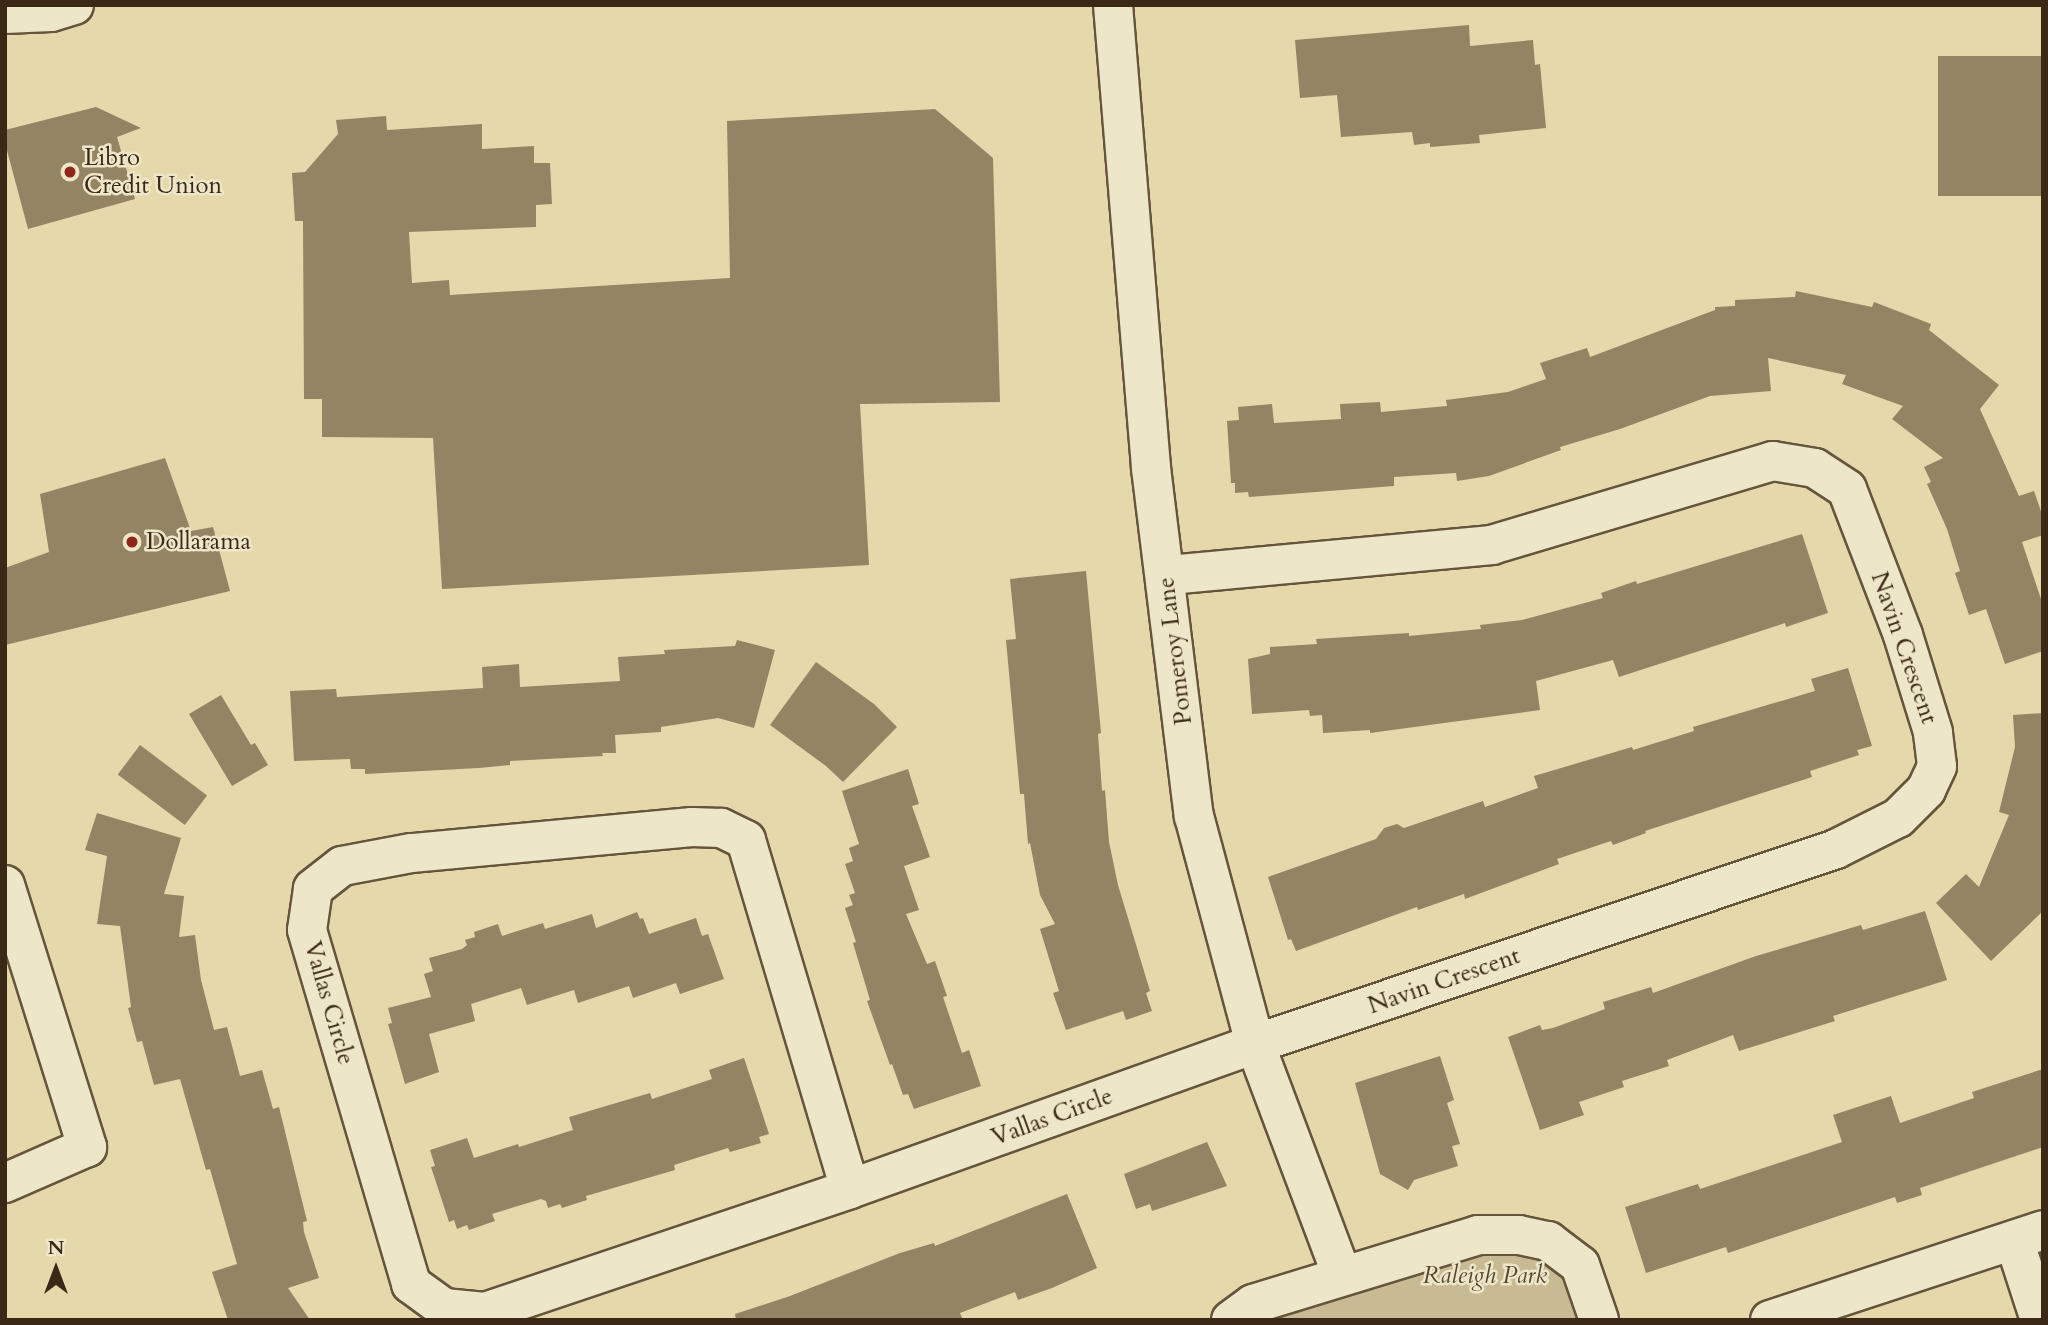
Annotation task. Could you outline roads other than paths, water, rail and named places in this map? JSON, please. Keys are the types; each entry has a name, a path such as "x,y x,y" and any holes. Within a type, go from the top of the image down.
{"street":[{"path":"5,14 51,12 74,5"},
{"name":"Pomeroy Lane","path":"1113,5 1151,468 1194,816 1255,1044 1342,1275"},
{"name":"Navin Crescent","path":"1166,575 1492,545 1773,461 1815,468 1847,489 1903,635 1933,732 1937,766 1926,790 1898,818 1836,849 1255,1044"},
{"name":"Vallas Circle","path":"850,1189 746,840 721,828 692,827 411,853 342,866 313,889 307,930 411,1284 444,1308 485,1312 850,1189 1255,1044"},
{"path":"5,885 87,1147 5,1183"},
{"path":"1231,1320 1253,1304 1478,1235 1520,1235 1548,1241 1580,1265 1599,1320"},
{"path":"1770,1320 2029,1235 2040,1320"}],"place":[{"name":"Libro Credit Union","path":"70,172"},
{"name":"Dollarama","path":"132,542"}],"park label":[{"name":"Raleigh Park","path":"1485,1276"}]}
